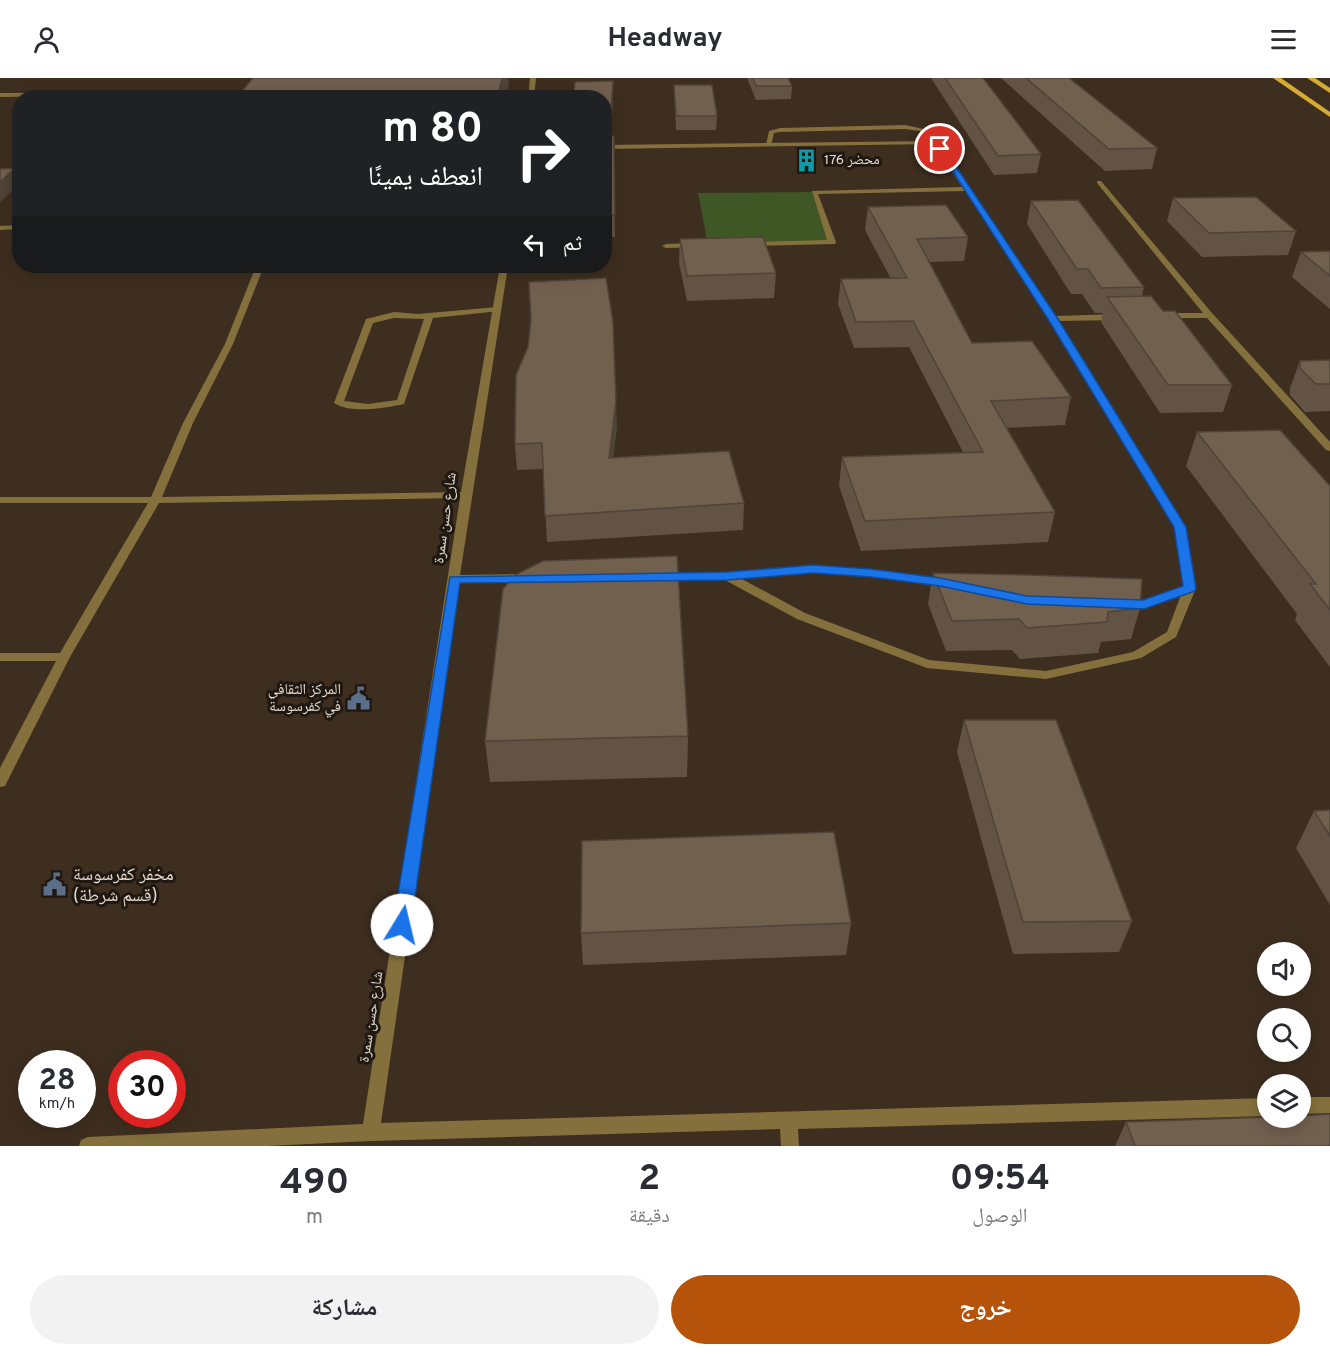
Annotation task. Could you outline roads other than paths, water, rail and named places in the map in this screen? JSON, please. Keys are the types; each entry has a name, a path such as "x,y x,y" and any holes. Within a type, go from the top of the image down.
{"main road":[{"path":"1276,78 1330,115"},
{"path":"1310,78 1330,91"}],"street":[{"path":"727,576 801,616 927,664 1046,675 1137,655 1146,650 1172,634 1190,588 1180,527 1053,319 936,142 922,130 905,127 795,129 771,132 769,145"},
{"path":"612,147 936,142"},
{"path":"1100,182 1209,315 1330,448"},
{"path":"742,244 832,242 814,192 968,189"},
{"path":"666,246 708,245"},
{"path":"0,782 64,657 155,500 188,423 229,344 257,273"},
{"name":"شارع حسن سمرة","path":"371,1132 466,495 503,273"},
{"path":"429,316 401,402 368,407 339,403 369,321 394,315 429,316 497,309"},
{"path":"1153,316 1209,315"},
{"path":"1053,319 1131,317"},
{"path":"0,500 466,495"},
{"path":"656,577 727,576 813,569 871,573 962,587"},
{"path":"454,579 537,578"},
{"path":"1109,603 1144,604 1190,588"},
{"path":"0,657 64,657"},
{"path":"1311,1106 1330,1105"},
{"path":"88,1146 371,1132 1257,1107"},
{"path":"788,1121 790,1146"}],"place":[{"name":"محضر 176","path":"806,160"},
{"name":"المركز الثقافي في كفرسوسة","path":"359,699"},
{"name":"مخفر كفرسوسة (قسم شرطة)","path":"55,885"}]}
